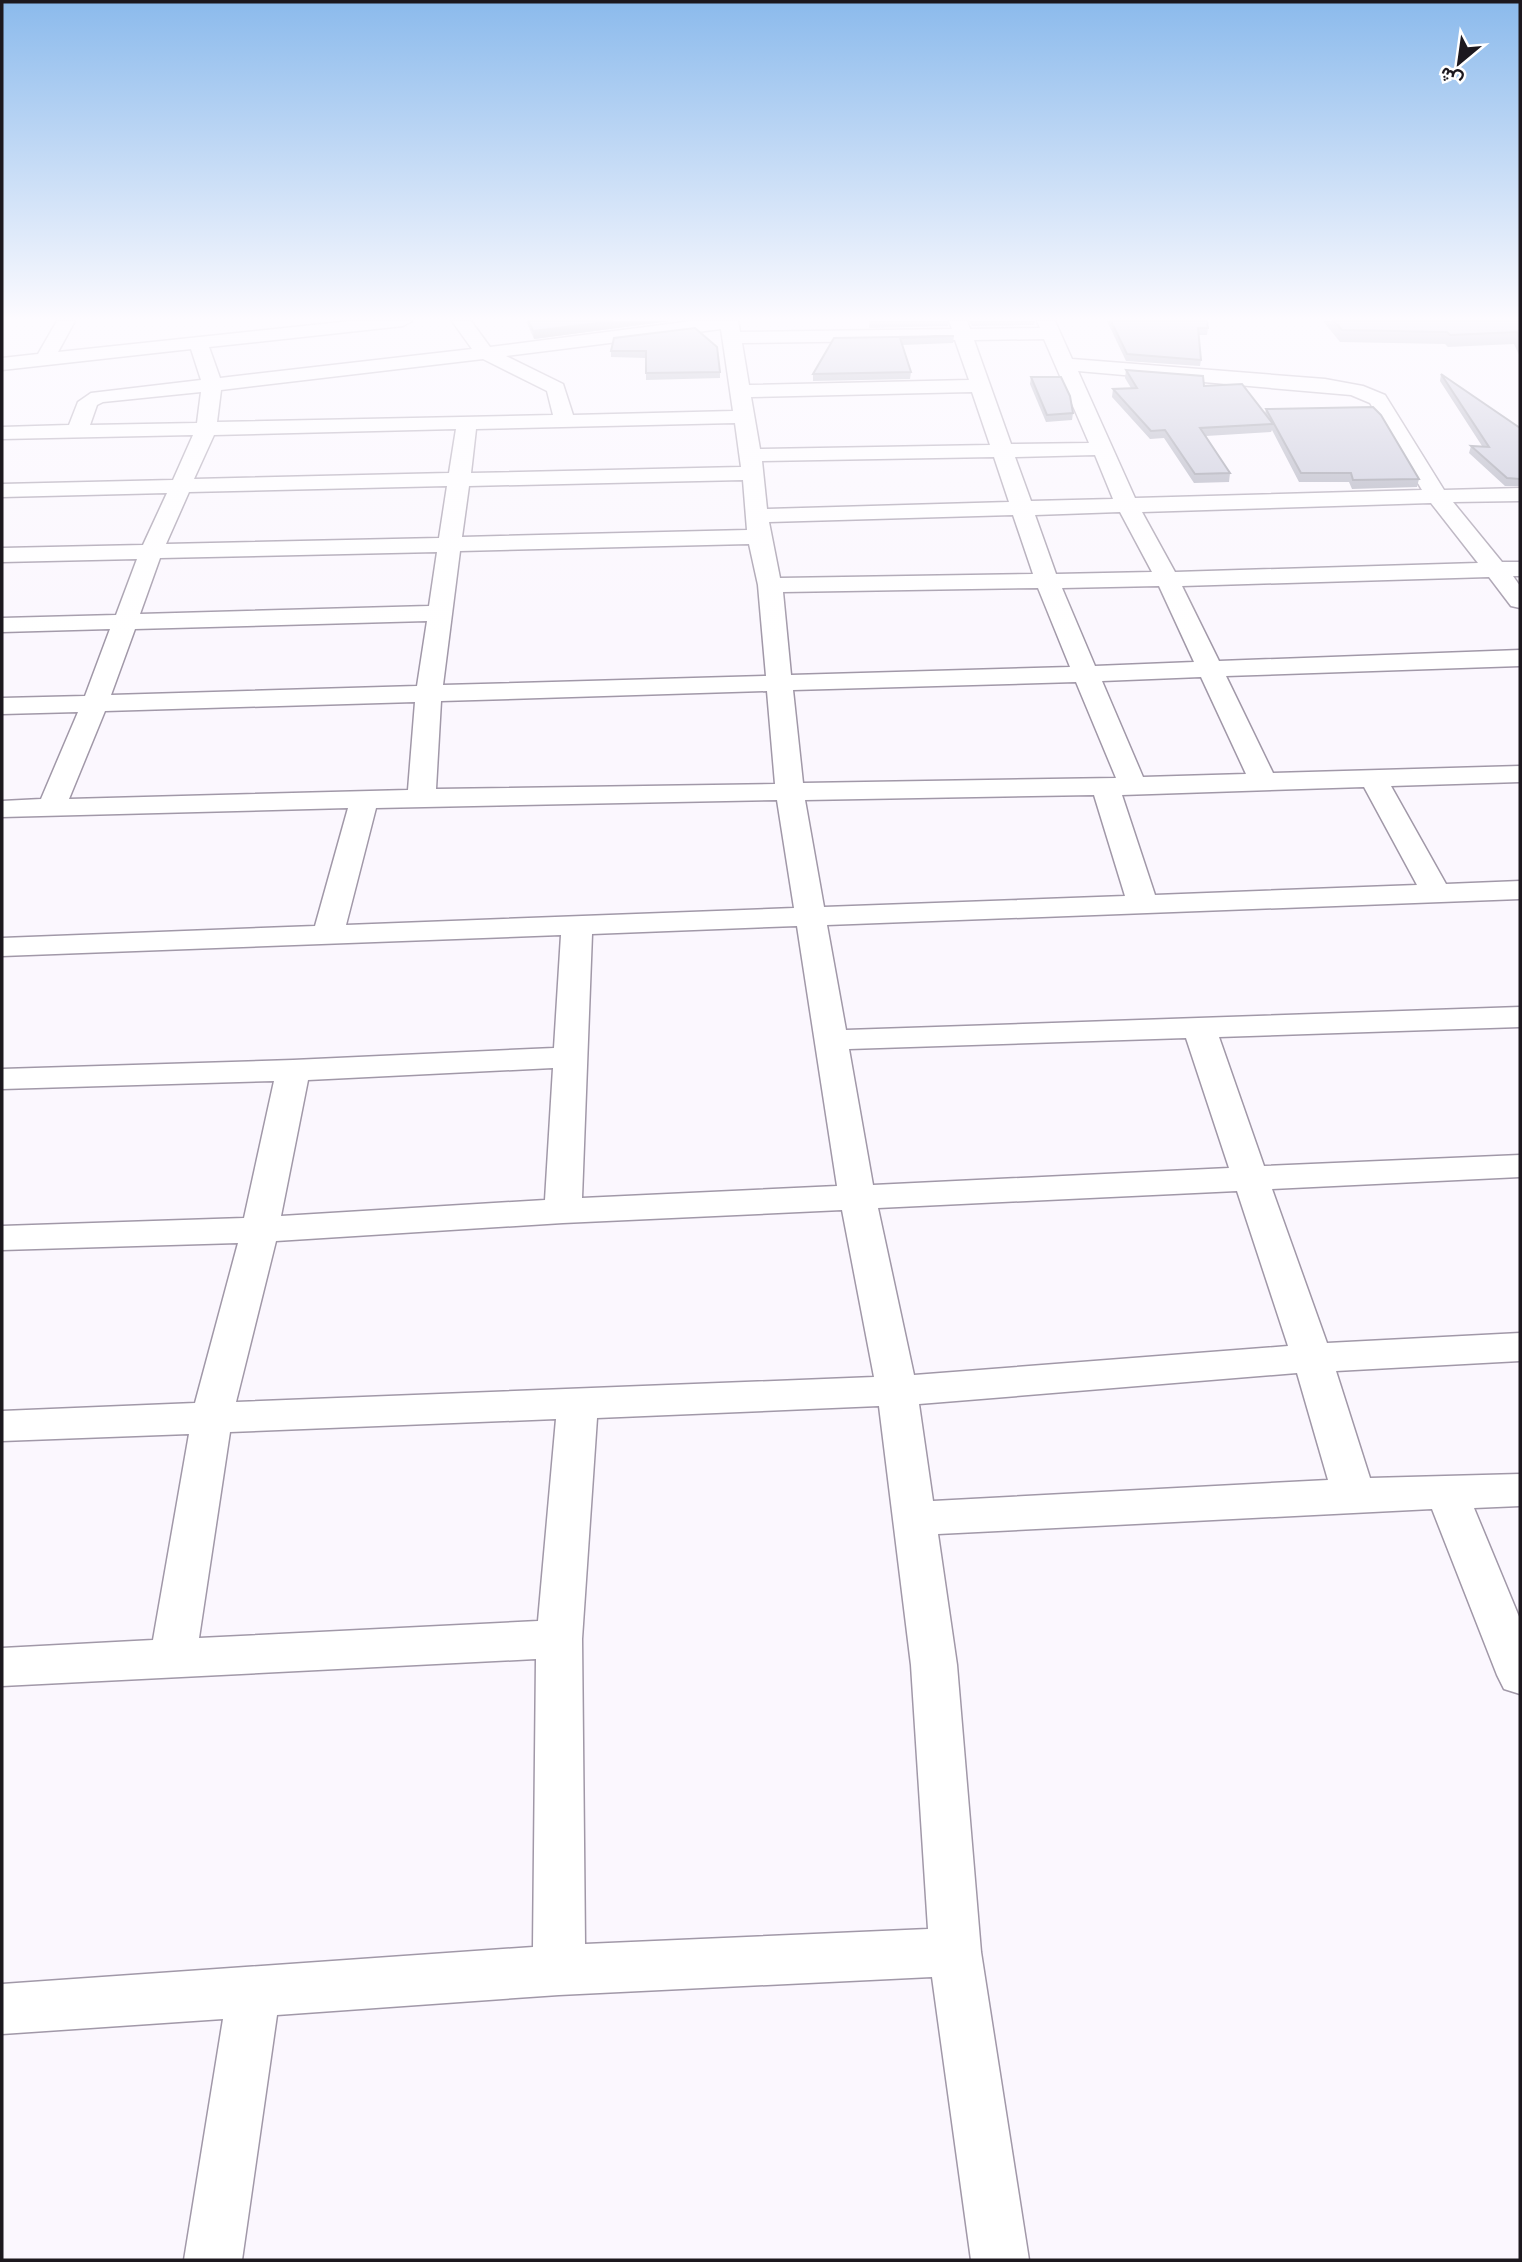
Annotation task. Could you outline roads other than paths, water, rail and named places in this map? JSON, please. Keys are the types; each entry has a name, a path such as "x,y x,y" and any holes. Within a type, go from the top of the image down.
{"street":[{"path":"77,432 79,427"},
{"path":"2,433 312,427"},
{"path":"421,798 429,692 467,427"},
{"path":"745,427 758,526 770,585 790,794 858,1196 897,1391 934,1665 955,1952 1000,2260"},
{"path":"994,427 1046,581 1086,674 1120,787 1143,905"},
{"path":"1092,427 1126,505 1167,579 1263,781"},
{"path":"1395,427 1438,498 1509,569 1520,601"},
{"path":"52,807 152,552 206,429"},
{"path":"2,490 461,479 1002,450 1102,449"},
{"path":"2,555 451,542 1023,509 1520,494"},
{"path":"770,585 1167,579 1509,569"},
{"path":"2,625 441,613"},
{"path":"2,706 1086,674 1520,658"},
{"path":"2,809 421,798 1120,787 1520,774"},
{"path":"1373,778 1436,893"},
{"path":"328,936 364,800"},
{"path":"2,947 811,919 1520,890"},
{"path":"563,1211 577,925"},
{"path":"832,1040 1511,1017 1520,1046"},
{"path":"1199,1027 1312,1358 1354,1495"},
{"path":"2,1079 293,1070 569,1057"},
{"path":"173,1656 212,1418 260,1230 293,1070"},
{"path":"2,1238 260,1230 858,1196 1520,1166"},
{"path":"2,1426 576,1406 897,1391 1312,1358 1520,1347"},
{"path":"559,1970 559,1639 576,1406"},
{"path":"914,1519 1354,1495 1520,1490"},
{"path":"1447,1493 1520,1675"},
{"path":"2,1667 173,1656 559,1639"},
{"path":"2,2008 559,1970 955,1952"},
{"path":"213,2260 254,1992"}]}
